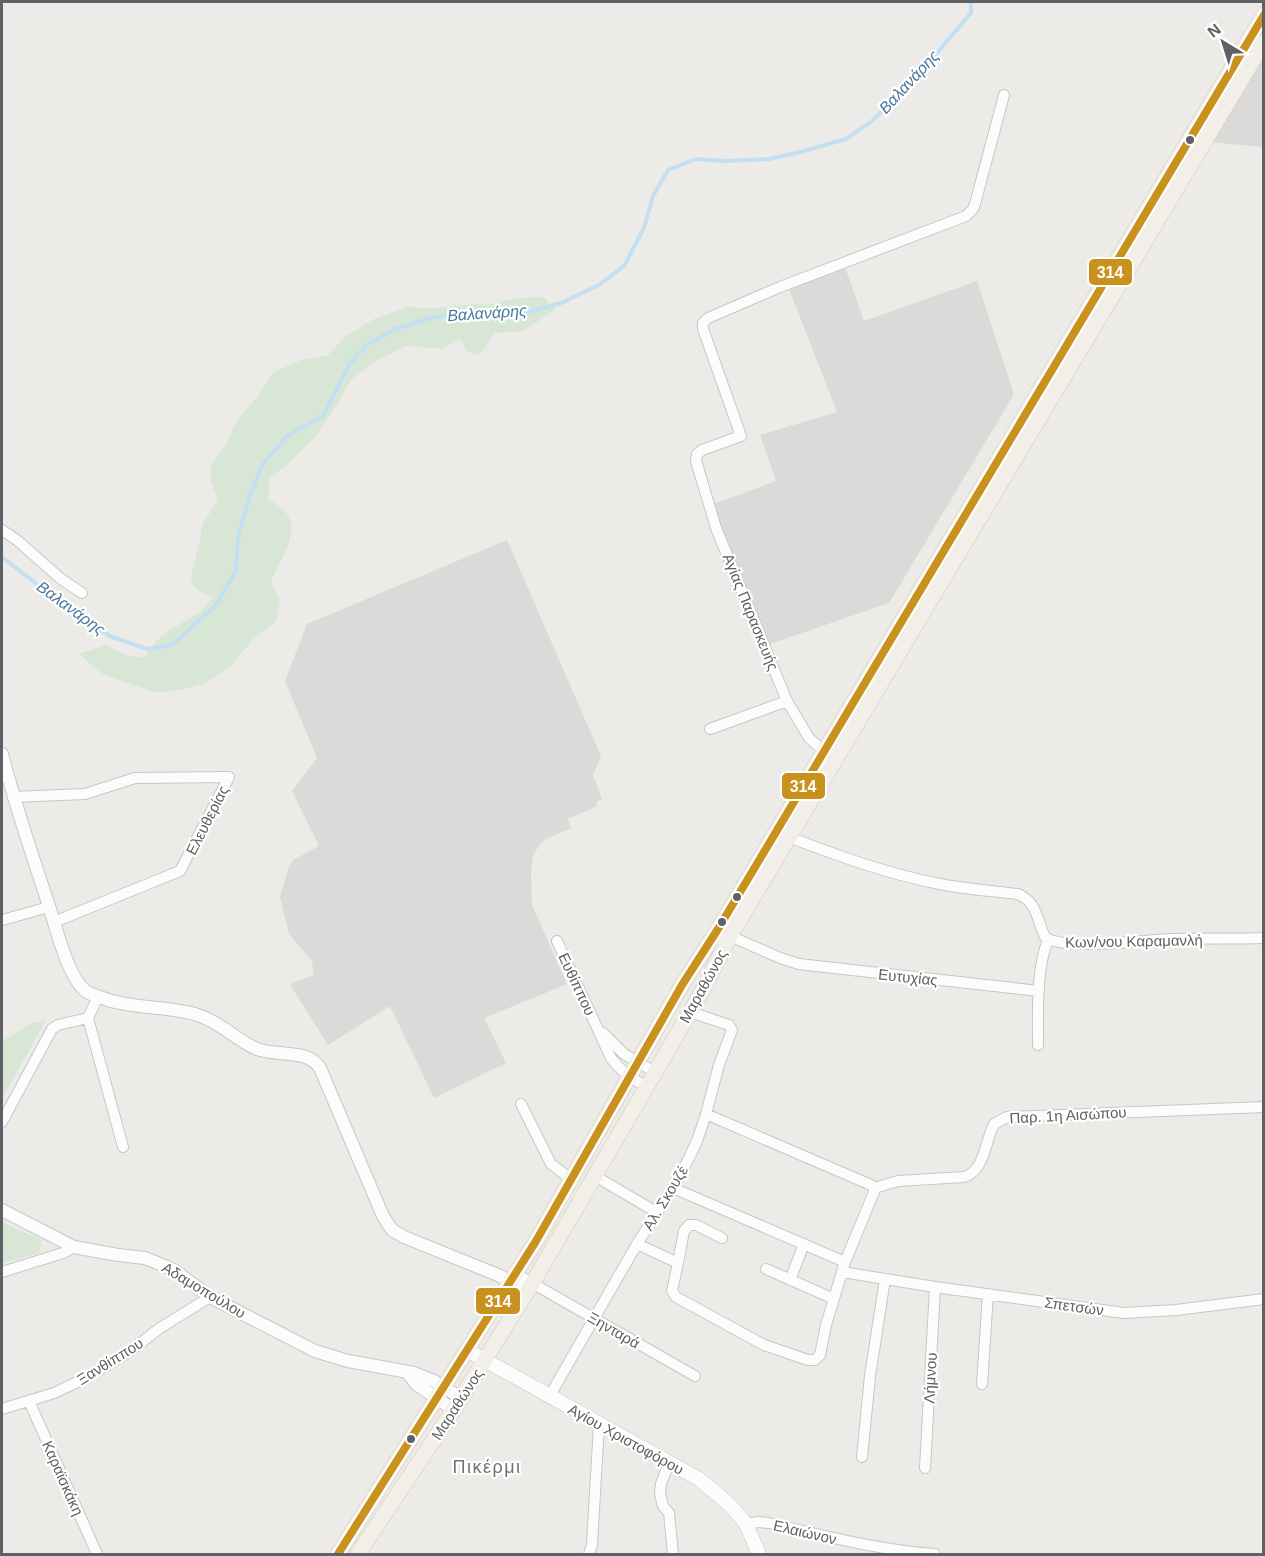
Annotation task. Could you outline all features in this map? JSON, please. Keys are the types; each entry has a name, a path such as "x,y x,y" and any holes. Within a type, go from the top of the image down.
{"main road":[{"name":"Μαραθώνος","path":"338,1554 513,1278 682,986 1263,14"},
{"name":"Μαραθώνος","path":"358,1554 530,1288 690,1012 730,936 1263,42"},
{"name":"Αγίου Χριστοφόρου","path":"467,1350 699,1479 729,1504 746,1524 759,1554"}],"street":[{"name":"Αγίας Παρασκευής","path":"824,751 809,738 787,701 716,528 697,462 697,454 702,450 741,436 703,326 705,320 780,287 966,216 975,204 1005,95"},
{"path":"2,530 61,579 82,593"},
{"path":"711,729 787,701"},
{"path":"2,754 13,797 54,922 70,966 78,982 86,991 120,1003 200,1016 256,1048 272,1053 301,1055 313,1060 323,1075 383,1216 392,1230 498,1275 513,1278 530,1288"},
{"name":"Ελευθερίας","path":"13,797 85,794 135,778 229,777 180,871 54,922"},
{"name":"Κων/νου Καραμανλή","path":"789,837 884,871 940,884 1018,894 1027,898 1033,906 1044,937 1059,943 1263,938"},
{"path":"2,920 49,907"},
{"name":"Ευτυχίας","path":"730,936 799,964 1039,991"},
{"path":"1038,1046 1039,991 1048,940"},
{"name":"Ευθίππου","path":"557,941 611,1058 629,1077 646,1087"},
{"path":"98,996 88,1018 123,1147"},
{"name":"Αλ. Σκουζέ","path":"549,1397 637,1244 674,1188 693,1150 732,1030 729,1025 690,1012"},
{"path":"2,1122 52,1029 58,1025 88,1018"},
{"name":"Ευθίππου","path":"598,1026 619,1050 655,1072"},
{"path":"521,1104 551,1164 571,1179"},
{"name":"Παρ. 1η Αισώπου","path":"874,1188 898,1181 972,1175 977,1168 994,1124 1007,1117 1263,1107"},
{"path":"706,1114 874,1188 844,1267 826,1325 820,1355 814,1360 764,1345 676,1297 672,1286 684,1232 689,1226 696,1226 722,1238"},
{"path":"595,1176 658,1213"},
{"name":"Σπετσών","path":"674,1188 804,1244 844,1267 885,1279 1124,1313 1176,1310 1263,1299"},
{"name":"Αδαμοπούλου","path":"2,1210 74,1247 145,1258 174,1270 210,1297 315,1351 348,1361 407,1372 413,1382 440,1393 457,1404"},
{"path":"637,1244 678,1263"},
{"path":"790,1280 804,1244"},
{"path":"2,1272 63,1253 74,1247"},
{"path":"766,1269 834,1299"},
{"path":"862,1457 870,1376 885,1279"},
{"name":"Λήμνου","path":"925,1468 935,1287"},
{"name":"Ξηνταρά","path":"530,1288 594,1319 695,1376"},
{"path":"982,1384 988,1294"},
{"name":"Ξανθίππου","path":"2,1409 65,1389 88,1377 210,1297"},
{"name":"Καραϊσκάκη","path":"29,1401 97,1554"},
{"path":"589,1554 592,1545 599,1424"},
{"path":"669,1462 660,1494 663,1506 669,1513 673,1554"},
{"name":"Ελαιώνον","path":"746,1524 769,1523 902,1552 935,1554"}],"shaded area":[{"path":"1263,53 1263,147 1209,142"},
{"path":"845,267 864,321 977,281 1013,396 889,603 767,645 713,504 776,481 760,435 837,412 789,289"},
{"path":"507,540 601,756 593,775 602,799 596,802 597,806 568,819 571,828 546,839 533,855 532,905 567,984 484,1018 506,1063 434,1098 390,1006 328,1045 291,986 292,983 314,975 312,961 289,934 280,897 293,860 319,846 292,791 317,758 285,681 307,624"}],"green space":[{"path":"544,297 555,310 523,331 495,333 480,355 467,352 461,339 442,349 406,346 376,361 351,380 315,437 270,478 268,499 287,514 291,529 287,547 271,580 280,601 276,621 253,639 233,664 206,683 157,693 102,674 79,654 106,645 126,655 144,658 156,641 171,629 199,613 213,598 198,590 190,580 203,523 218,500 211,482 211,466 225,446 237,420 258,396 272,373 301,360 328,355 346,336 374,319 407,307 432,308 490,304 518,298"},
{"path":"46,1020 2,1099 2,1041 32,1023"},
{"path":"2,1222 42,1240 39,1253 2,1263"}],"waterway":[{"name":"Βαλανάρης","path":"2,557 79,617 110,636 147,649 172,645 216,605 236,571 238,537 249,498 263,464 288,435 323,416 349,365 365,346 395,329 430,318 471,312 521,314 561,303 599,285 624,266 644,228 653,196 668,170 696,159 724,161 769,159 846,139 872,121 923,69 971,13 971,2"}],"transit line":[{"name":"314","path":"338,1554 536,1241 682,985 718,929 1264,15"}],"district":[{"name":"Πικέρμι","path":"487,1467"}]}
